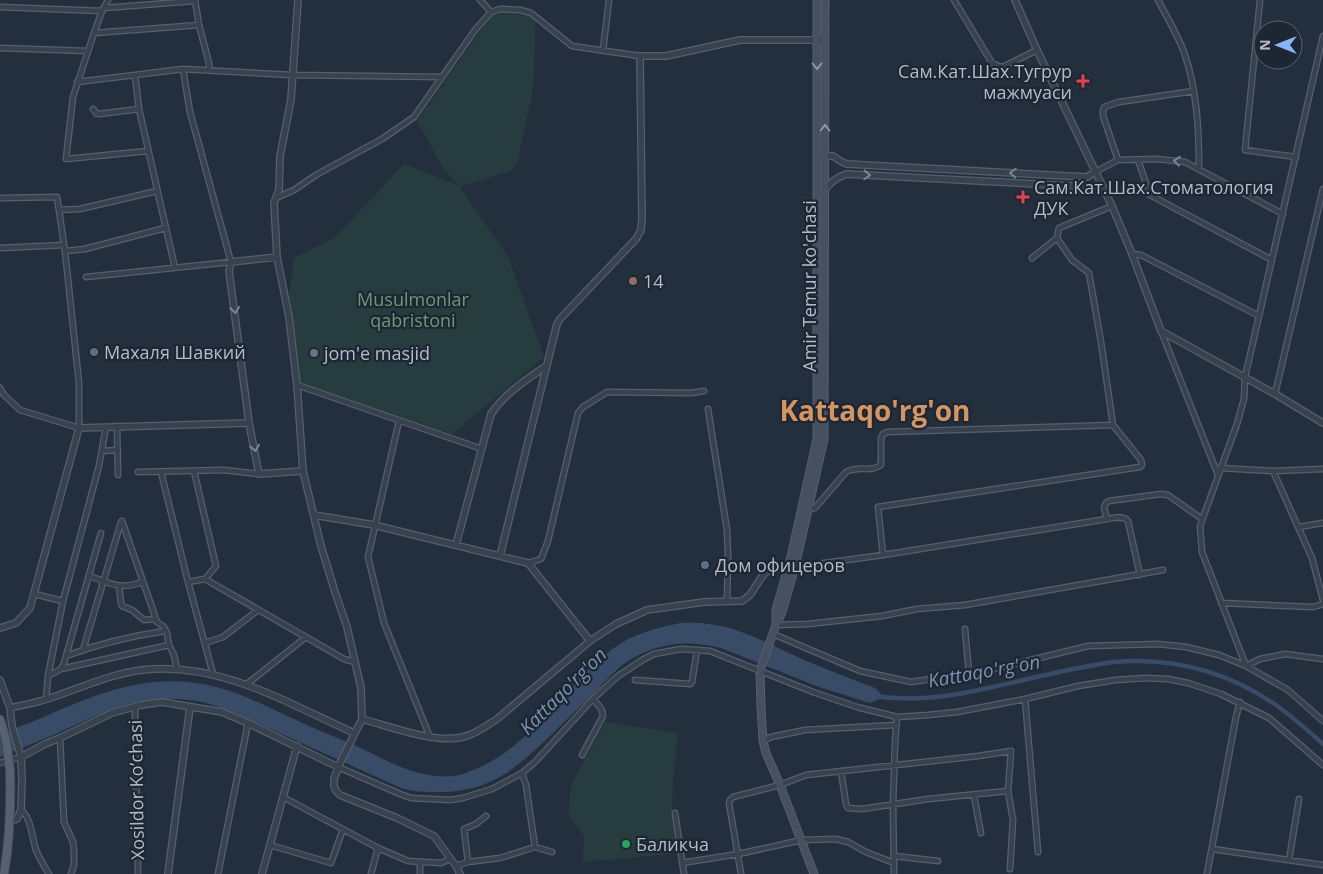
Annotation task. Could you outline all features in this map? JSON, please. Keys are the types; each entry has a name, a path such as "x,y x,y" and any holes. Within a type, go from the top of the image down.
{"main road":[{"name":"Amir Temur ko'chasi","path":"792,567 818,439 821,371 825,190 821,155 817,0"},
{"name":"Amir Temur ko'chasi","path":"761,668 776,625 776,610 792,567 809,509 824,439 821,371 821,155 825,0"},
{"path":"761,668 766,753 814,874"},
{"path":"0,718 6,740 10,770 11,821 3,859 4,874"}],"street":[{"path":"108,0 87,51 73,97 66,159 148,151"},
{"path":"0,7 103,9 195,0 199,25 209,62 209,70"},
{"path":"298,0 291,100 280,156 279,190 274,203 276,257 289,317 297,385 303,471 324,555 347,627 361,688 362,719 339,765 334,778 334,786 340,795 397,818 434,836 460,874"},
{"path":"480,0 491,12"},
{"path":"604,50 609,0"},
{"path":"954,0 992,63 1002,67 1037,50"},
{"path":"1015,0 1112,206 1218,476"},
{"path":"1158,0 1184,51 1194,91 1199,139 1198,169"},
{"path":"1260,0 1246,150 1296,157"},
{"path":"276,198 294,190 316,175 382,139 414,117 475,30 491,12 500,9 520,10 531,13 572,46 640,56 666,56 740,40 825,40"},
{"path":"94,33 199,25"},
{"path":"1246,666 1202,552 1200,526 1244,399 1245,377 1323,36"},
{"path":"0,48 87,51"},
{"path":"500,556 557,324 636,239 641,230 640,56"},
{"path":"77,82 183,69 292,75 442,77"},
{"path":"183,69 190,112 231,262 229,270 249,423 259,474"},
{"path":"135,75 139,109 174,268"},
{"path":"1118,160 1103,116 1104,107 1126,101 1194,91"},
{"path":"93,109 99,114 139,109"},
{"path":"821,155 832,156 842,162 857,164 1087,177 1118,160 1157,159 1185,162 1283,214"},
{"path":"1138,160 1150,195 1272,260"},
{"path":"825,190 829,183 837,177 846,174 1093,187 1100,183"},
{"path":"1275,394 1323,189"},
{"path":"59,210 80,209 158,191"},
{"path":"0,198 57,197 80,383 79,428 30,608 16,623 0,628"},
{"path":"1032,258 1056,238 1059,228 1112,206"},
{"path":"65,251 85,249 165,228"},
{"path":"883,555 878,507 1140,467 1142,465 1141,460 1113,425 1089,273 1072,260 1056,238"},
{"path":"0,248 64,245"},
{"path":"1132,254 1141,255 1259,316"},
{"path":"86,277 276,257"},
{"path":"1161,331 1275,394 1323,423"},
{"path":"456,545 491,414 498,404 513,390 546,366"},
{"path":"297,385 482,449"},
{"path":"0,388 4,395 20,410 79,428 249,423"},
{"path":"314,515 374,525 528,562 541,560 548,541 578,413 583,407 607,392 691,393 704,391"},
{"path":"708,409 728,530 727,602"},
{"path":"399,421 368,557 384,623 430,737"},
{"path":"809,509 815,508 846,472 853,468 874,469 882,465 882,438 886,432 1113,425"},
{"path":"117,426 118,475"},
{"path":"46,699 48,676 63,601 99,466 106,427"},
{"path":"102,451 118,450"},
{"path":"1220,468 1273,471 1323,470"},
{"path":"138,472 224,470 259,474 303,471"},
{"path":"188,582 205,579 216,566 194,471"},
{"path":"1222,603 1312,607 1323,602 1312,558 1273,471"},
{"path":"161,472 213,674"},
{"path":"1107,519 1104,508 1109,501 1161,494 1168,495 1202,519"},
{"path":"362,719 430,737 448,739 464,737 480,730 497,719 590,641 616,624 647,610 704,602 742,601 750,595 760,578 766,572 773,569 883,555 1107,519 1126,518 1140,575"},
{"path":"83,650 112,548 122,521 157,622 166,631 177,669"},
{"path":"1299,527 1323,522"},
{"path":"60,670 66,656 101,533"},
{"path":"528,562 590,641"},
{"path":"776,625 808,624 882,616 917,609 965,605 1163,570"},
{"path":"89,576 119,586 130,586 143,582"},
{"path":"205,579 344,659 356,662"},
{"path":"119,586 120,604 122,606 132,610 144,620 156,619"},
{"path":"34,594 63,601"},
{"path":"205,643 223,637 258,610"},
{"path":"965,629 969,673"},
{"path":"66,656 133,636 166,631"},
{"path":"247,684 306,637"},
{"path":"772,637 860,671 911,682 990,670 1088,646 1158,644 1186,647 1219,655 1246,666 1288,690 1321,719"},
{"path":"48,676 60,670 169,645"},
{"path":"635,680 690,684 692,682 697,650"},
{"path":"0,763 60,738 112,713 162,702 222,712 406,796 422,799 450,800 464,798 492,789 522,773 534,763 593,699 618,676 644,659 665,652 697,650 710,651 761,668 812,692 856,707 898,717 957,712 1096,683 1146,678 1188,683 1240,702 1268,718 1323,765"},
{"path":"1246,666 1260,659 1285,654 1323,659"},
{"path":"10,708 142,670 190,670 213,674 247,684 293,704 353,736"},
{"path":"0,680 10,708 12,726 20,755 22,780 21,810 17,819 11,821"},
{"path":"582,755 603,716 602,708 593,699"},
{"path":"1025,699 1038,852"},
{"path":"1207,874 1240,702"},
{"name":"Xosildor Ko’chasi","path":"135,707 138,874"},
{"path":"168,874 190,707"},
{"path":"894,874 893,804 896,725 898,717"},
{"path":"218,874 248,723"},
{"path":"764,741 771,737 805,730 896,725"},
{"path":"60,738 64,822 73,842 74,851 74,865 71,874"},
{"path":"262,874 296,746"},
{"path":"741,874 729,803 733,797 780,785 806,775 1011,751 1008,791 1013,820 1010,869"},
{"path":"841,771 848,808 862,809 928,799 974,796 1008,791"},
{"path":"522,773 526,785 535,847"},
{"path":"974,796 981,833"},
{"path":"283,797 378,848 408,861 441,863 450,859"},
{"path":"1289,860 1299,799"},
{"path":"21,810 27,815 36,848 49,874"},
{"path":"675,812 684,874"},
{"path":"468,862 464,828 476,824 486,816"},
{"path":"270,845 331,863 343,829"},
{"path":"682,863 738,854 802,840 836,839 848,842 894,864"},
{"path":"456,866 468,862 500,858 535,847 552,852"},
{"path":"371,874 378,848"},
{"path":"1212,849 1323,865"},
{"path":"894,856 938,861"},
{"path":"420,862 420,874"}],"green space":[{"name":"Musulmonlar qabristoni","path":"500,13 532,16 536,19 532,95 518,159 513,170 460,187 508,257 544,357 452,434 301,384 289,294 294,258 332,239 404,164 459,186 443,168 417,121 491,15"},
{"path":"605,722 678,733 672,814 676,846 672,854 583,862 584,836 568,814 572,783"}],"water":[{"path":"681,623 715,625 745,633 804,660 875,688 884,697 870,703 819,687 721,648 687,643 654,649 622,665 550,736 512,769 487,783 456,791 424,792 401,788 233,712 206,703 189,700 154,700 122,706 0,757 0,735 10,730 105,693 149,683 172,681 196,683 239,694 400,767 427,775 457,776 494,760 514,746 583,675 620,644 642,633"}],"waterway":[{"name":"Kattaqo'rg'on","path":"879,696 888,698 920,698 977,691 1103,663 1136,661 1177,664 1217,675 1255,692 1280,708 1323,744"}],"place":[{"name":"Сам.Кат.Шах.Тугрур мажмуаси","path":"1083,81"},
{"name":"Сам.Кат.Шах.Стоматология ДУК","path":"1023,197"},
{"name":"14","path":"633,281"},
{"name":"Махаля Шавкий","path":"94,352"},
{"name":"jom'e masjid","path":"314,353"},
{"name":"Дом офицеров","path":"705,565"},
{"name":"Баликча","path":"626,844"}],"district":[{"name":"Kattaqo'rg'on","path":"875,410"}]}
